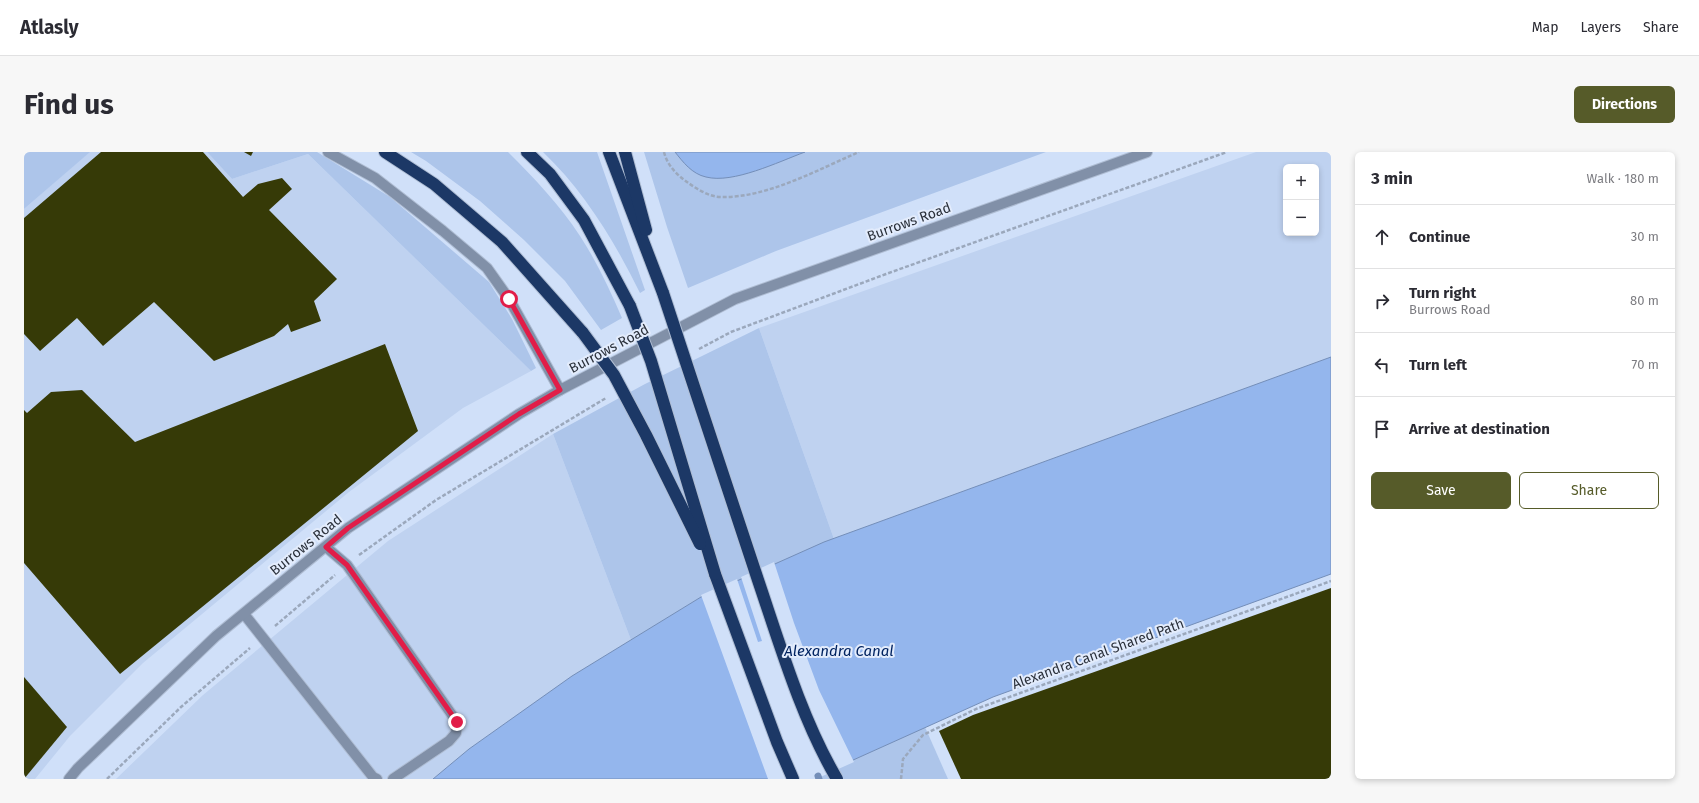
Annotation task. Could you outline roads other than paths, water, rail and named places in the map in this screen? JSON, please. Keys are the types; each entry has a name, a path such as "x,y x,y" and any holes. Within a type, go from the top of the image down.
{"highway":[{"path":"385,152 434,184 502,242 583,333 614,375 646,435 715,574"},
{"path":"527,152 550,174 584,220 630,306 651,361 715,574 777,742 793,779"},
{"path":"609,152 663,293 782,652 811,726 829,766 837,779"},
{"path":"625,152 663,293"}],"street":[{"path":"328,152 375,178 443,230 487,268 509,299 560,390"},
{"name":"Burrows Road","path":"69,779 78,768 216,636 348,528 513,418 560,390 735,299 1147,152"},
{"path":"326,547 347,565 457,722 456,733 450,741 393,779"},
{"path":"244,614 373,777 377,779"}],"water":[{"path":"675,152 805,152 756,171 742,175 717,178 706,177 696,173 681,160"},
{"name":"Alexandra Canal","path":"1331,357 1331,574 993,697 811,779 433,779 469,749 572,676 701,597 824,542"}]}
